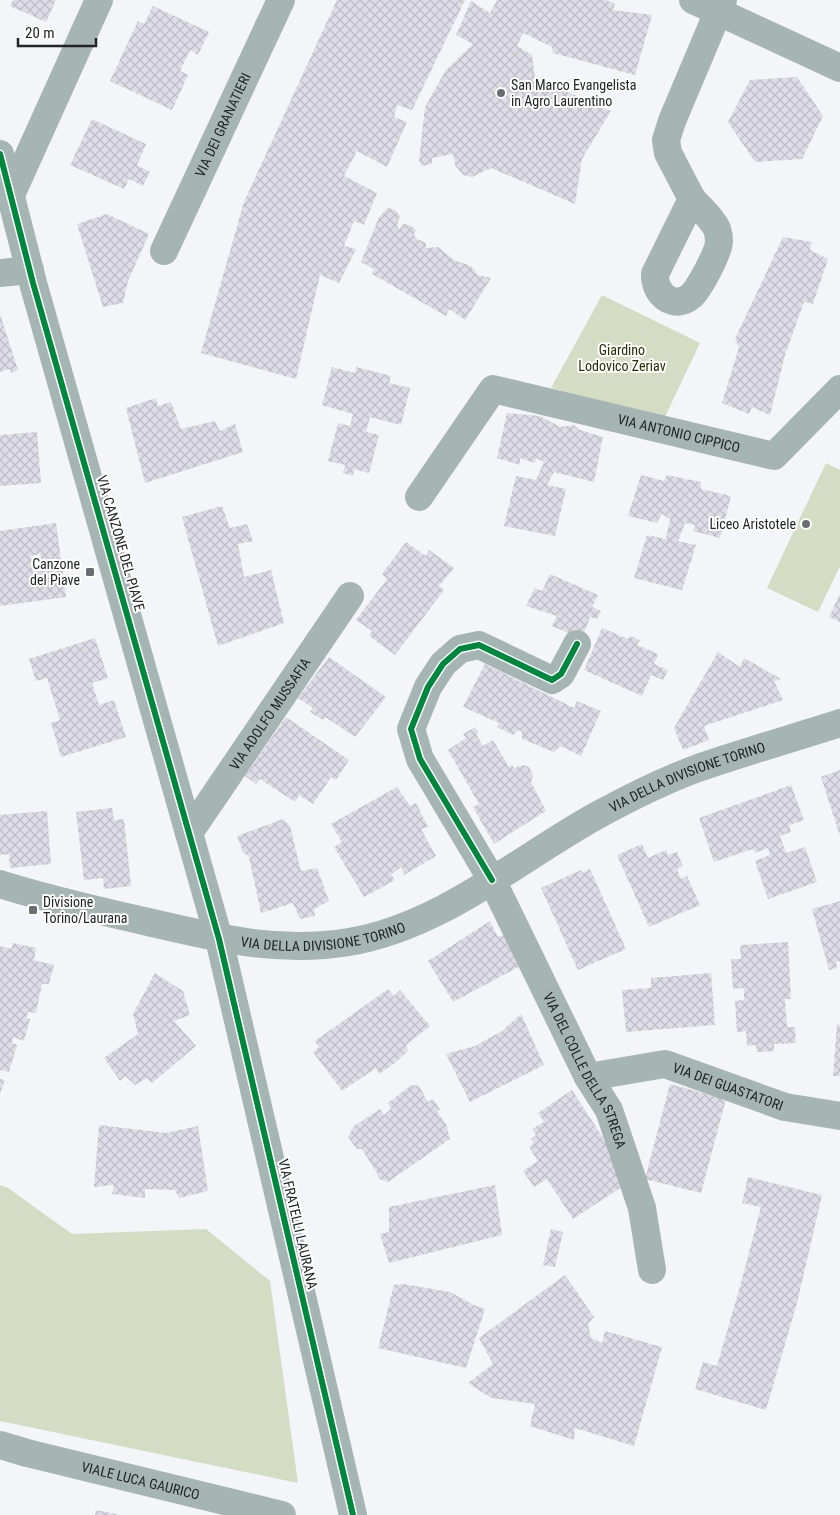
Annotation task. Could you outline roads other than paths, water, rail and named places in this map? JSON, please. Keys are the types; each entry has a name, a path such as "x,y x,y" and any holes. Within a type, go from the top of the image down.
{"street":[{"path":"10,196 99,0"},
{"name":"VIA DEI GRANATIERI","path":"164,251 281,0"},
{"path":"693,0 721,6 840,68"},
{"path":"692,199 668,153 666,145 672,121 721,6"},
{"name":"VIA CANZONE DEL PIAVE","path":"0,154 30,270 219,938"},
{"path":"0,273 30,270"},
{"name":"VIA ANTONIO CIPPICO","path":"418,497 493,390 774,456 840,389"},
{"name":"VIA ADOLFO MUSSAFIA","path":"189,833 350,596"},
{"path":"492,880 420,759 411,729 428,687 443,664 460,649 480,645 552,680 561,674 576,644"},
{"name":"VIA DELLA DIVISIONE TORINO","path":"0,884 82,907 219,938 261,945 284,947 350,942 398,929 423,919 596,817 646,790 697,768 840,723"},
{"name":"VIA DEL COLLE DELLA STREGA","path":"492,880 588,1077 609,1110 624,1148 642,1208 652,1270"},
{"name":"VIA FRATELLI LAURANA","path":"219,938 352,1515"},
{"name":"VIA DEI GUASTATORI","path":"588,1077 665,1064 785,1107 840,1116"},
{"name":"VIALE LUCA GAURICO","path":"0,1445 282,1515"}],"place":[{"name":"San Marco Evangelista in Agro Laurentino","path":"501,93"},
{"name":"Liceo Aristotele","path":"806,524"},
{"name":"Canzone del Piave","path":"90,572"},
{"name":"Divisione Torino/Laurana","path":"33,910"}],"park label":[{"name":"Giardino Lodovico Zeriav","path":"622,358"}]}
